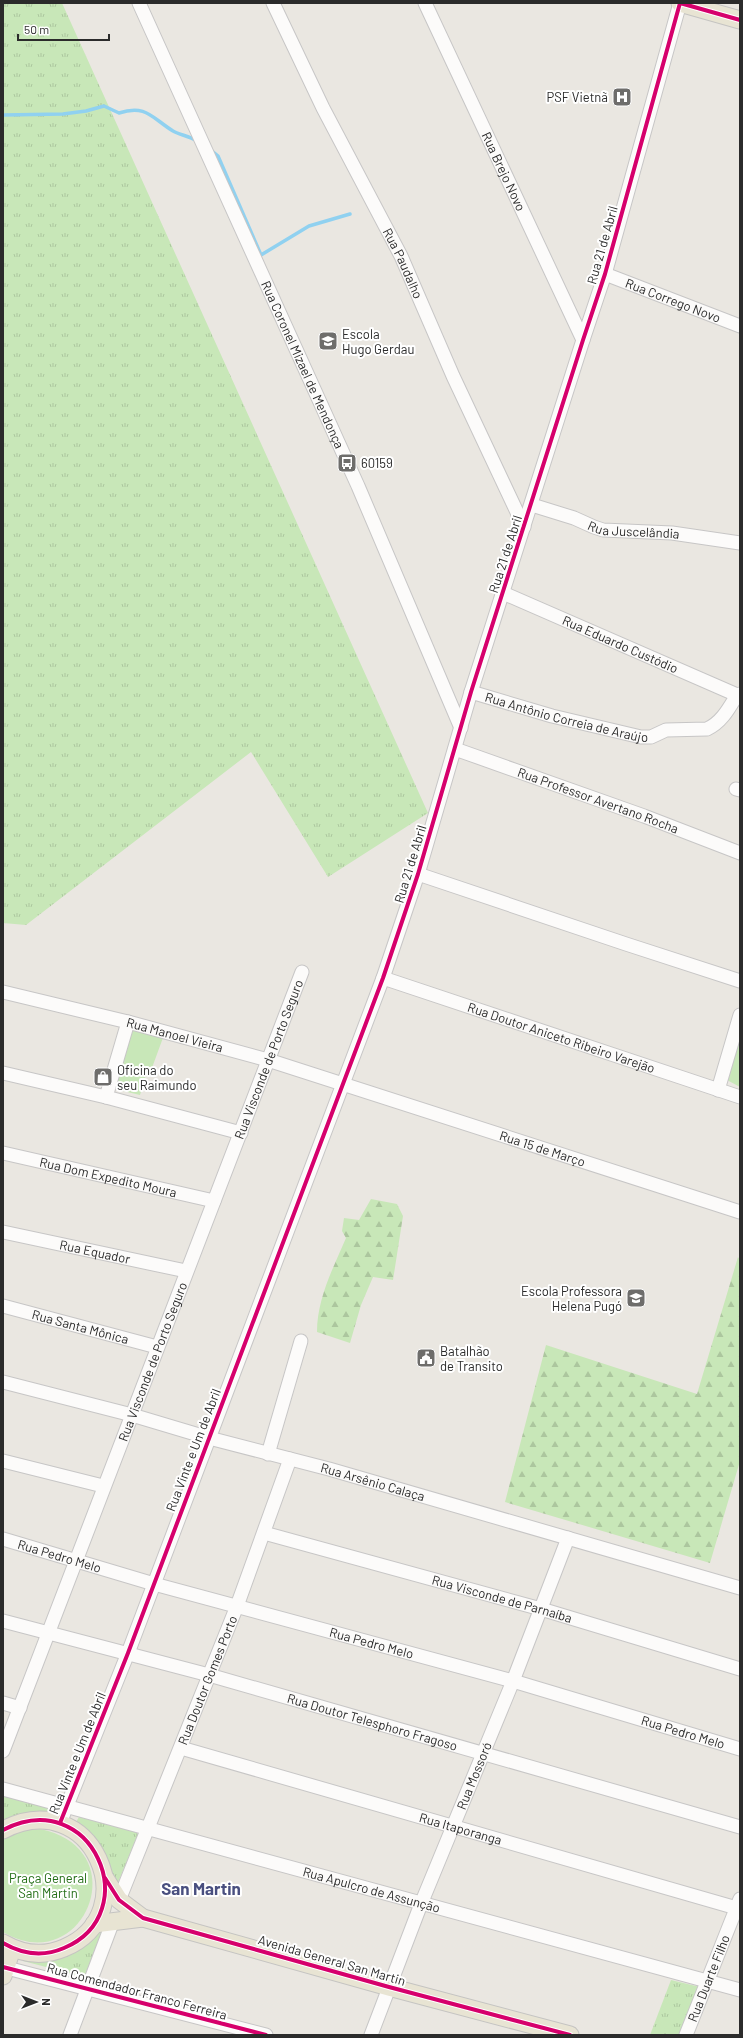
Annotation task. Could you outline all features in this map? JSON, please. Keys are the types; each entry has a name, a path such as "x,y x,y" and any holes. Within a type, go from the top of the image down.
{"main road":[{"path":"680,3 740,20"},
{"path":"3,1830 15,1823 30,1820 45,1820 60,1823 73,1829 85,1838 94,1850 101,1863 105,1878 104,1902 94,1924 84,1936 72,1945 58,1951 43,1954 27,1953 8,1946 4,1970"},
{"name":"Avenida General San Martin","path":"105,1878 119,1900 143,1918 389,1987 570,2035"},
{"name":"Avenida General San Martin","path":"94,1924 143,1918"}],"street":[{"name":"Rua Coronel Mizael de Mendonça","path":"139,3 358,486 461,728"},
{"name":"Rua Paudalho","path":"273,3 323,108 401,256 453,376 524,527"},
{"name":"Rua Brejo Novo","path":"425,3 583,340"},
{"name":"Rua 21 de Abril","path":"344,1084 383,978 418,874 471,692 532,505 583,340 606,274 680,3"},
{"name":"Rua Corrego Novo","path":"606,274 740,326"},
{"name":"Rua Juscelândia","path":"532,505 574,518 604,530 679,534 740,544"},
{"name":"Rua Eduardo Custódio","path":"503,593 739,694"},
{"name":"Rua Antônio Correia de Araújo","path":"471,692 552,716 624,734 648,738 666,730 707,729 714,727 739,694"},
{"name":"Rua Professor Avertano Rocha","path":"455,749 644,816 740,853"},
{"path":"418,874 740,981"},
{"name":"Rua Visconde de Porto Seguro","path":"3,1751 103,1486 132,1415 302,972"},
{"name":"Rua Doutor Aniceto Ribeiro Varejão","path":"383,978 740,1097"},
{"name":"Rua Manoel Vieira","path":"3,992 128,1022 268,1060 344,1084"},
{"path":"718,1090 740,1015"},
{"path":"106,1097 128,1022"},
{"path":"3,1072 106,1097 241,1133"},
{"name":"Rua 15 de Março","path":"344,1084 740,1212"},
{"name":"Rua Vinte e Um de Abril","path":"60,1823 65,1807 128,1653 344,1084"},
{"name":"Rua Dom Expedito Moura","path":"3,1153 214,1201"},
{"name":"Rua Equador","path":"3,1232 186,1271"},
{"name":"Rua Santa Mônica","path":"3,1306 157,1347"},
{"path":"268,1454 301,1341"},
{"name":"Rua Arsênio Calaça","path":"3,1382 132,1415 209,1438 290,1459 740,1588"},
{"name":"Rua Doutor Gomes Porto","path":"119,1900 237,1606 290,1459"},
{"path":"3,1461 103,1486"},
{"name":"Rua Visconde de Parnaíba","path":"264,1533 541,1609 740,1669"},
{"name":"Rua Mossoró","path":"371,2035 421,1904 482,1752 513,1681 568,1538"},
{"name":"Rua Pedro Melo","path":"3,1540 76,1559 154,1584 513,1681 740,1749"},
{"name":"Rua Doutor Telesphoro Fragoso","path":"3,1621 209,1675 740,1827"},
{"path":"3,1703 20,1708"},
{"name":"Rua Itaporanga","path":"181,1748 452,1827 739,1905"},
{"name":"Rua Apulcro de Assunção","path":"3,1789 740,1990"},
{"name":"Rua Duarte Filho","path":"686,2035 739,1905"},
{"path":"70,2035 113,1922"},
{"name":"Rua Comendador Franco Ferreira","path":"4,1970 88,1988 266,2035"}],"green space":[{"path":"3,3 62,3 428,813 328,877 251,752 26,925 3,923"},
{"path":"130,1030 164,1035 149,1076 146,1075 140,1095 119,1090 116,1087"},
{"path":"740,1030 740,1087 727,1080"},
{"path":"371,1199 397,1204 403,1216 393,1280 373,1277 361,1305 350,1343 317,1332 318,1320 323,1296 331,1272 346,1238 342,1231 344,1218 359,1220"},
{"path":"738,1257 740,1260 740,1461 710,1563 505,1502 546,1345 697,1394"},
{"path":"3,1794 52,1808 52,1812 22,1814 3,1821"},
{"path":"79,1817 133,1831 138,1834 117,1885 88,1832 76,1822"},
{"name":"Praça General San Martin","path":"40,1829 70,1841 87,1860 92,1883 88,1906 76,1926 56,1939 32,1942 3,1932 3,1839 23,1830"},
{"path":"100,1926 105,1928 84,1977 23,1961"},
{"path":"671,1980 700,1987 681,2035 650,2035"}],"waterway":[{"path":"3,115 63,114 86,111 104,106 119,113 136,110 142,111 154,117 173,131 197,141"},
{"path":"212,151 218,156 261,255 309,226 350,214"}],"cycle path":[{"path":"680,3 740,20"},
{"path":"60,1823 128,1653 383,978 418,874 471,692 605,274 680,3"},
{"path":"3,1830 35,1820 62,1824 83,1838 98,1859 105,1883 102,1908 89,1931 64,1948 48,1953 33,1953 18,1950 3,1943"},
{"path":"105,1878 119,1900 143,1918 389,1987 570,2035"},
{"path":"3,1967 266,2035"}],"place":[{"name":"PSF Vietnã","path":"622,97"},
{"name":"Escola Hugo Gerdau","path":"328,341"},
{"name":"60159","path":"347,463"},
{"name":"Oficina do seu Raimundo","path":"103,1077"},
{"name":"Escola Professora Helena Pugó","path":"636,1298"},
{"name":"Batalhão de Transito","path":"426,1358"}],"district":[{"name":"San Martin","path":"201,1888"}]}
